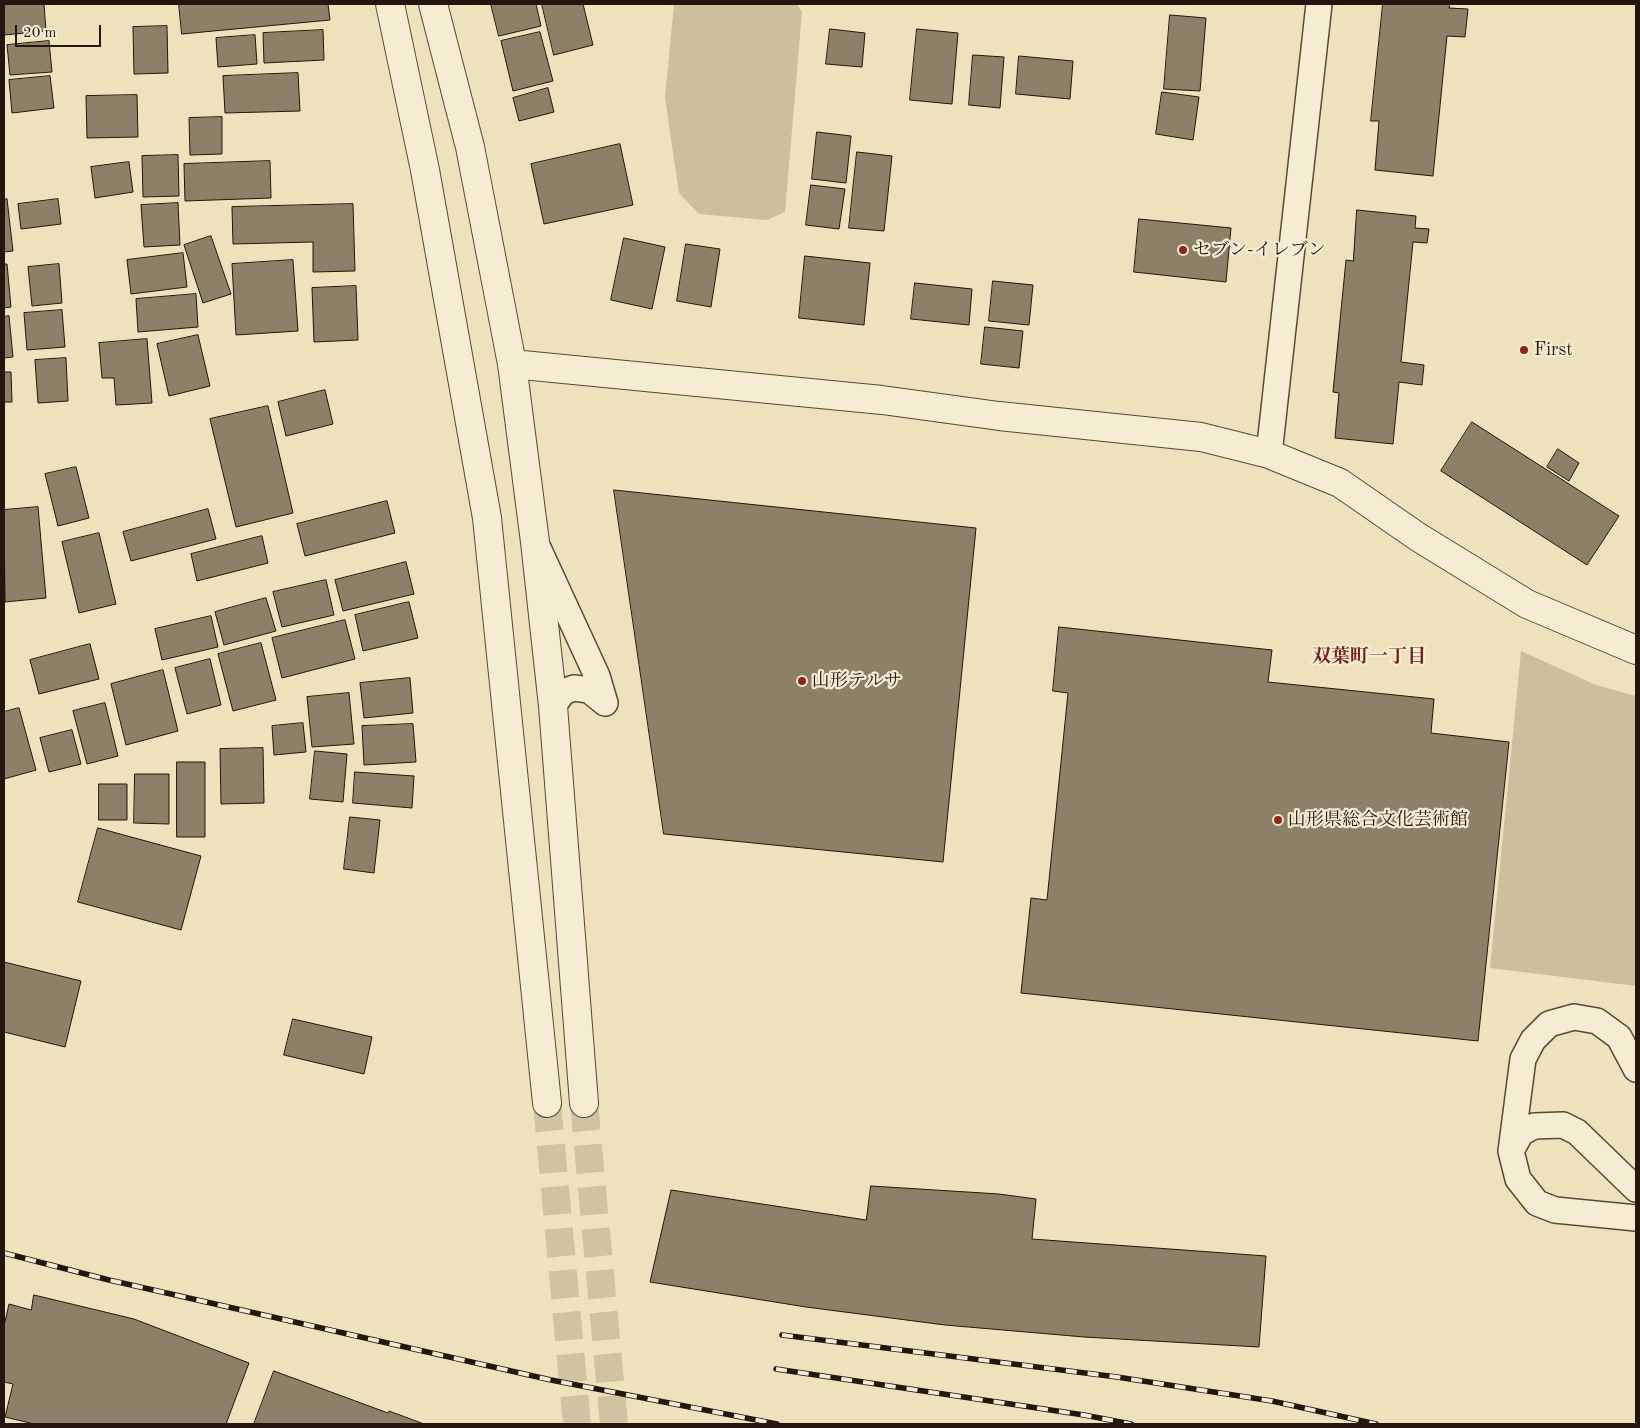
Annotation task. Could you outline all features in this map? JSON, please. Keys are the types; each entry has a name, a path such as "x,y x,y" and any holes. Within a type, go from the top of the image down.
{"street":[{"path":"390,4 425,170 487,518 547,1103"},
{"path":"433,4 470,147 512,364 554,706 584,1103"},
{"path":"1269,454 1319,4"},
{"path":"512,364 882,400 999,416 1201,437 1269,454 1340,483 1418,537 1527,604 1636,650"},
{"path":"535,542 597,676 605,703 589,690 574,688 563,692 554,706"},
{"path":"1636,1069 1619,1037 1597,1020 1574,1017 1549,1024 1533,1040 1523,1059 1511,1152 1518,1179 1537,1203 1555,1210 1636,1218"},
{"path":"1511,1152 1521,1133 1534,1126 1564,1124 1578,1132 1636,1189"}],"shaded area":[{"path":"674,4 797,4 802,12 785,212 767,220 699,214 679,193 665,98"},
{"path":"1521,651 1596,685 1636,696 1636,986 1490,968"}],"building":[{"path":"4,4 44,4 46,31 4,35"},
{"path":"179,4 328,4 330,20 182,34"},
{"path":"491,4 536,4 541,26 499,36"},
{"path":"542,4 583,4 593,45 554,55"},
{"path":"1383,4 1450,4 1449,8 1468,9 1465,37 1447,36 1433,176 1375,170 1379,121 1371,121"},
{"path":"1170,15 1206,18 1200,91 1164,89"},
{"path":"167,26 168,73 134,74 133,27"},
{"path":"830,29 865,33 862,67 826,64"},
{"path":"917,29 958,33 952,104 910,100"},
{"path":"323,30 324,60 264,63 263,33"},
{"path":"540,32 553,81 513,91 501,41"},
{"path":"255,35 257,64 218,67 216,38"},
{"path":"49,41 52,72 10,75 7,45"},
{"path":"973,55 1004,57 1000,108 969,105"},
{"path":"1019,56 1073,61 1070,99 1016,94"},
{"path":"298,73 300,111 225,113 223,76"},
{"path":"50,76 54,108 12,113 9,80"},
{"path":"548,88 554,112 519,121 513,98"},
{"path":"1162,92 1199,97 1193,140 1156,134"},
{"path":"137,95 138,137 87,138 86,96"},
{"path":"222,117 222,154 190,155 189,118"},
{"path":"817,132 851,136 846,183 812,179"},
{"path":"620,144 633,205 544,224 531,164"},
{"path":"857,152 892,156 884,231 849,228"},
{"path":"178,155 179,196 143,197 142,156"},
{"path":"270,161 271,198 185,201 184,164"},
{"path":"129,162 133,192 95,198 91,167"},
{"path":"811,185 845,189 839,229 806,225"},
{"path":"7,199 13,251 4,252 4,200"},
{"path":"58,199 61,224 21,229 18,204"},
{"path":"178,203 180,245 144,247 141,205"},
{"path":"353,204 355,271 313,272 313,242 233,244 232,207"},
{"path":"1357,210 1416,216 1415,228 1429,229 1427,243 1413,242 1401,362 1424,365 1422,385 1399,382 1393,444 1335,438 1339,393 1333,392 1346,260 1353,261"},
{"name":"セブン-イレブン","path":"1139,219 1231,228 1226,282 1134,272"},
{"path":"211,236 231,294 203,303 184,245"},
{"path":"624,238 665,247 652,309 611,300"},
{"path":"686,244 720,249 711,307 677,301"},
{"path":"183,253 187,287 131,294 127,260"},
{"path":"805,256 870,263 864,325 799,318"},
{"path":"293,260 298,331 236,335 232,264"},
{"path":"4,264 7,264 11,307 4,308"},
{"path":"59,264 62,303 32,306 28,267"},
{"path":"993,281 1033,285 1029,325 989,321"},
{"path":"915,283 972,289 969,325 911,319"},
{"path":"356,286 358,340 314,342 312,288"},
{"path":"196,294 198,327 138,332 136,299"},
{"path":"62,310 65,347 27,350 24,313"},
{"path":"9,316 13,357 4,358 4,317"},
{"path":"985,327 1023,331 1019,368 981,364"},
{"path":"198,335 210,386 169,396 157,344"},
{"path":"147,339 152,403 116,405 114,378 102,378 99,343"},
{"path":"66,358 68,401 38,403 35,360"},
{"path":"4,372 11,372 12,402 4,402"},
{"path":"325,390 333,424 286,436 278,402"},
{"path":"268,406 293,513 236,527 210,419"},
{"path":"1472,422 1619,516 1587,565 1441,471"},
{"path":"1558,449 1579,463 1569,481 1547,467"},
{"path":"76,467 89,518 58,526 45,474"},
{"name":"山形テルサ","path":"614,490 976,528 943,862 664,834"},
{"path":"387,501 395,533 305,556 297,524"},
{"path":"38,507 46,598 5,602 4,510"},
{"path":"208,509 216,539 131,561 123,532"},
{"path":"99,533 116,604 79,613 62,542"},
{"path":"262,536 268,563 197,581 191,554"},
{"path":"406,562 414,594 343,611 335,580"},
{"path":"326,580 334,615 282,627 273,592"},
{"path":"266,598 276,631 224,645 215,612"},
{"path":"409,602 418,638 363,651 355,615"},
{"path":"211,616 218,647 162,660 155,629"},
{"path":"345,620 355,659 282,678 272,638"},
{"name":"山形県総合文化芸術館","path":"1059,627 1272,650 1268,682 1434,699 1431,733 1509,742 1478,1041 1021,993 1031,898 1047,900 1068,693 1053,691"},
{"path":"261,643 276,700 233,711 218,654"},
{"path":"90,644 99,679 39,694 30,660"},
{"path":"210,659 221,705 187,714 175,668"},
{"path":"163,670 178,731 126,745 111,684"},
{"path":"410,678 413,713 364,718 360,683"},
{"path":"349,693 354,744 312,747 307,697"},
{"path":"105,703 118,756 87,764 73,711"},
{"path":"19,708 36,770 4,779 4,712"},
{"path":"303,723 306,752 274,755 272,726"},
{"path":"413,724 416,762 364,765 362,726"},
{"path":"72,730 81,764 49,772 40,738"},
{"path":"263,748 264,803 221,804 220,749"},
{"path":"315,751 347,754 343,802 310,799"},
{"path":"177,762 205,762 205,837 177,837"},
{"path":"355,772 414,776 412,808 353,803"},
{"path":"135,774 169,774 169,824 134,823"},
{"path":"99,784 127,784 127,820 99,820"},
{"path":"350,817 380,820 374,873 344,869"},
{"path":"98,828 201,856 181,930 78,902"},
{"path":"4,962 81,981 65,1047 4,1032"},
{"path":"293,1019 372,1037 364,1074 284,1055"},
{"path":"871,1186 999,1194 1036,1199 1032,1239 1266,1256 1259,1347 1084,1337 945,1325 806,1307 650,1282 671,1190 866,1220"},
{"path":"34,1295 134,1319 249,1363 226,1424 34,1424 5,1417 13,1384 4,1382 4,1326 9,1304 31,1310"},
{"path":"274,1371 388,1413 389,1411 424,1424 254,1424"}],"tunnel":[{"path":"547,1103 577,1424"},
{"path":"584,1103 614,1424"}],"railway":[{"path":"4,1253 109,1280 551,1380 777,1424"},
{"path":"782,1335 1117,1377 1272,1401 1376,1424"},
{"path":"776,1369 1084,1415 1131,1424"}],"place":[{"name":"セブン-イレブン","path":"1183,250"},
{"name":"First","path":"1524,350"},
{"name":"山形テルサ","path":"802,681"},
{"name":"山形県総合文化芸術館","path":"1278,820"}],"district":[{"name":"双葉町一丁目","path":"1369,657"}]}
